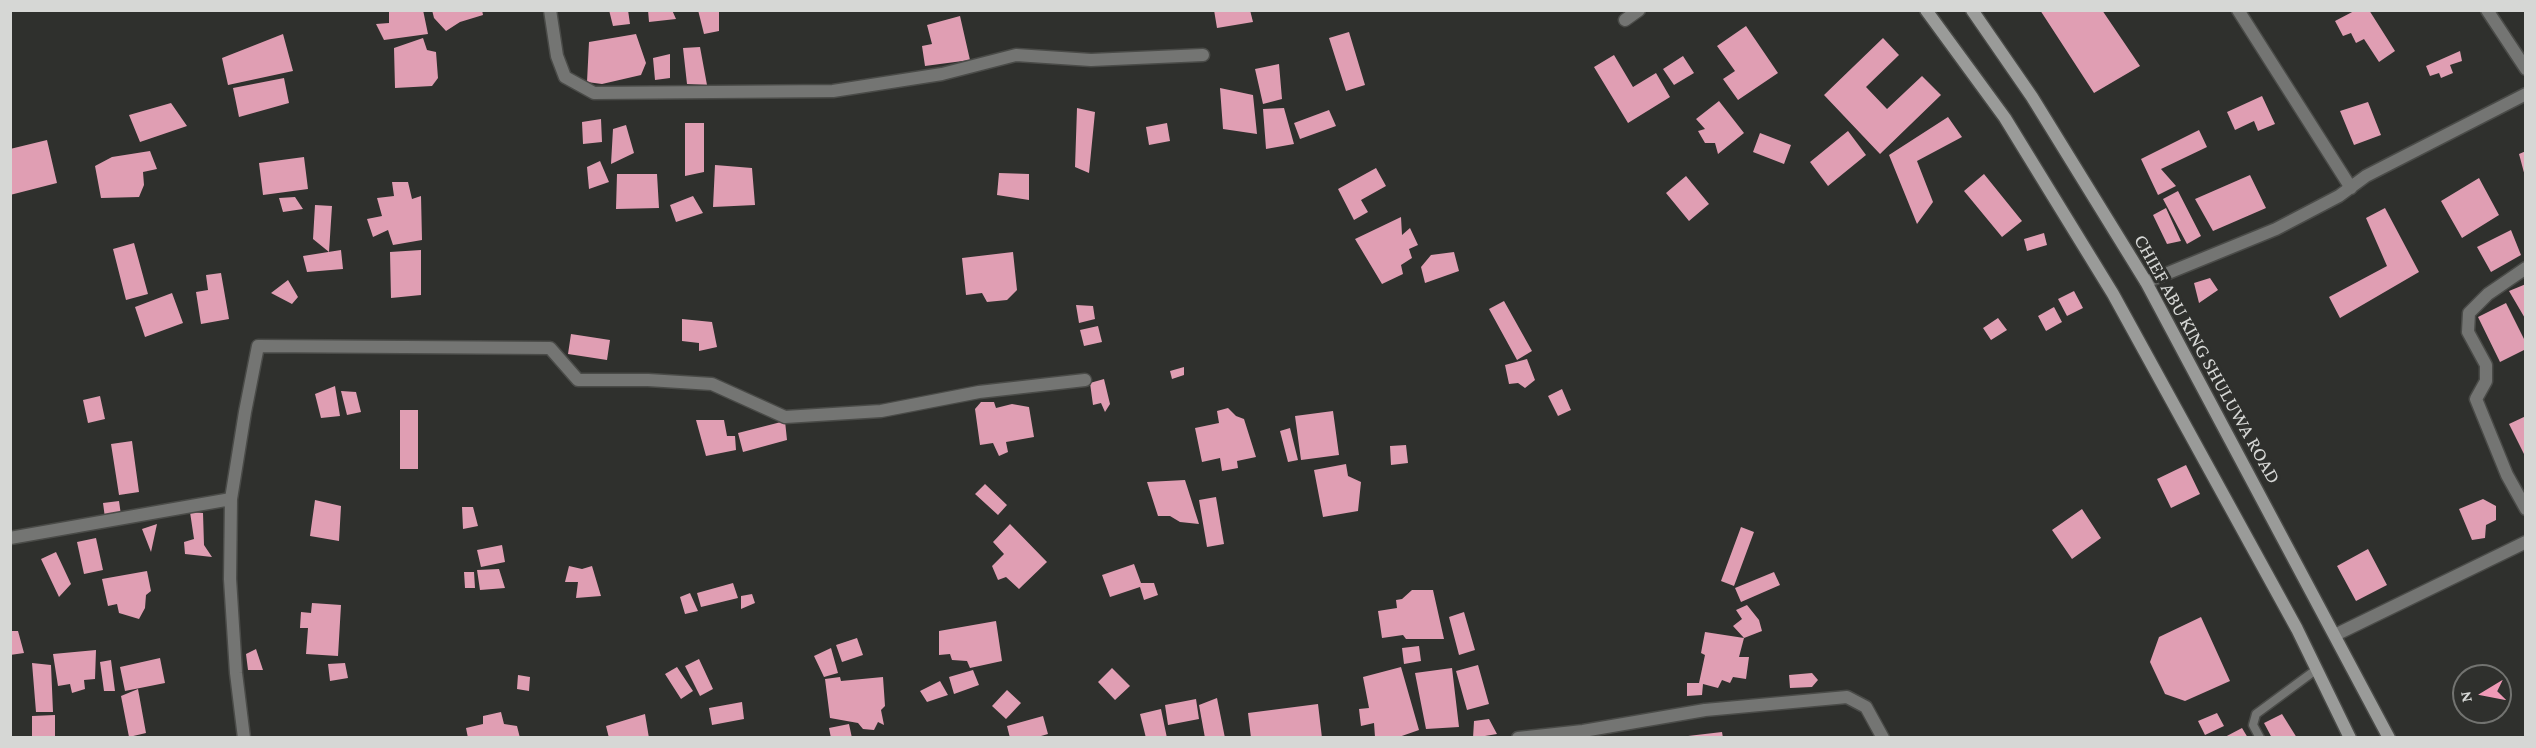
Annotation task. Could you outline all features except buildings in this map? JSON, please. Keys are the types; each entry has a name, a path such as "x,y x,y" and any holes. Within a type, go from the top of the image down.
{"street":[{"path":"550,10 557,56 565,78 594,93 832,91 942,74 1016,54 1091,60 1203,55"},
{"path":"1624,20 1639,10"},
{"path":"1926,10 2005,118 2113,294 2317,669 2350,738"},
{"name":"CHIEF ABU KING SHULUWA ROAD","path":"1972,10 2032,97 2146,282 2389,738"},
{"path":"2238,10 2351,188"},
{"path":"2487,10 2526,69"},
{"path":"2146,282 2276,229 2351,188 2366,176 2526,94"},
{"path":"2526,268 2488,294 2469,313 2468,332 2486,365 2486,381 2476,399 2507,475 2526,509"},
{"path":"244,738 236,673 230,579 231,500 244,412 258,346 550,348 578,380 648,380 712,384 785,417 881,411 979,392 1085,380"},
{"path":"10,538 231,500"},
{"path":"2335,635 2526,542"},
{"path":"1518,738 1582,731 1705,710 1847,697 1866,707 1883,738"}],"lane":[{"path":"2260,738 2253,725 2256,714 2317,669"}]}
